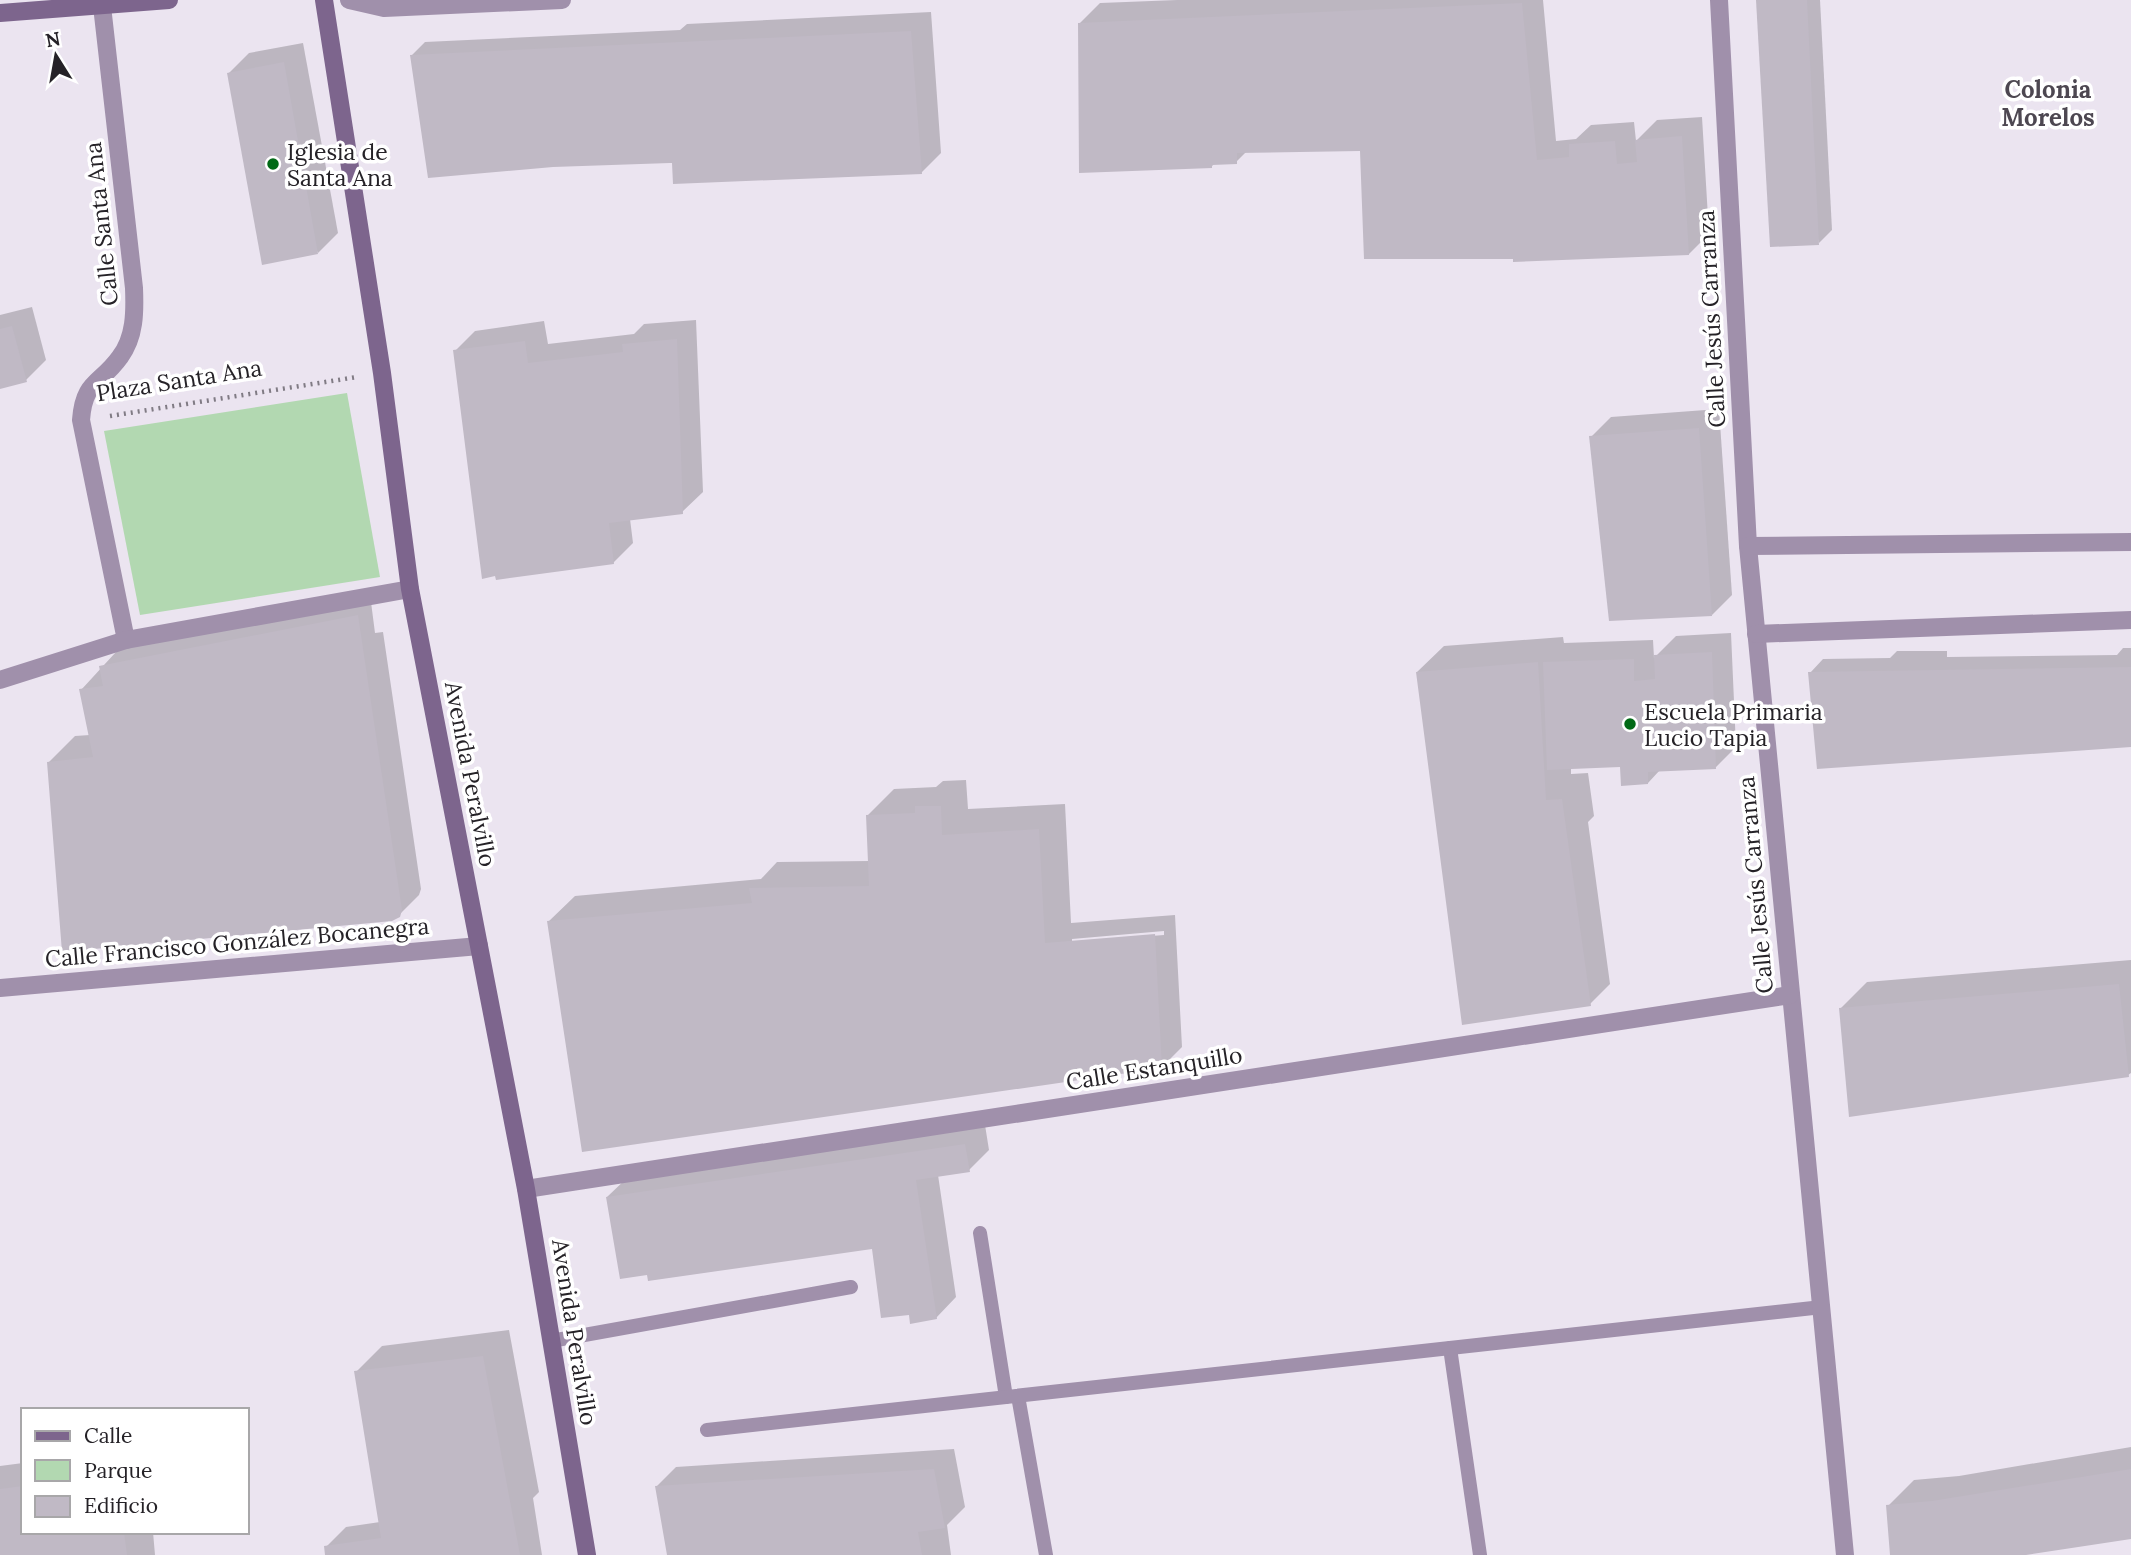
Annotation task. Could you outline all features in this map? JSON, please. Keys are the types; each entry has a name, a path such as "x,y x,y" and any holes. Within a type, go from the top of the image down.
{"street":[{"path":"0,13 169,0"},
{"name":"Avenida Peralvillo","path":"324,0 382,373 411,589 526,1189 587,1555"},
{"path":"349,0 384,8 562,0"},
{"name":"Calle Jesús Carranza","path":"1719,0 1748,546 1845,1555"},
{"name":"Calle Santa Ana","path":"81,420 82,403 89,388 122,355 135,315 102,6"},
{"name":"Plaza Santa Ana","path":"81,420 126,640"},
{"path":"1748,546 2131,542"},
{"path":"0,680 126,640 411,589"},
{"path":"1756,634 2131,620"},
{"name":"Calle Francisco González Bocanegra","path":"0,988 479,946"},
{"name":"Calle Estanquillo","path":"526,1189 1790,995"}],"lane":[{"path":"980,1233 1046,1555"},
{"path":"551,1341 851,1287"},
{"path":"707,1430 1822,1307"},
{"path":"1450,1348 1480,1555"}],"path":[{"name":"Plaza Santa Ana","path":"81,420 382,373"}],"green space":[{"path":"347,393 380,577 140,615 104,431"}],"building":[{"path":"1756,0 1807,0 1819,245 1770,247"},
{"path":"1522,3 1537,160 1569,157 1569,144 1615,141 1617,164 1637,162 1635,140 1682,136 1689,255 1513,262 1513,259 1364,259 1360,151 1237,153 1237,164 1212,165 1212,168 1079,173 1078,23"},
{"path":"911,31 922,174 673,184 670,163 553,167 428,178 410,55"},
{"name":"Iglesia de Santa Ana","path":"284,62 318,254 262,265 227,73"},
{"path":"12,326 27,382 0,389 0,329"},
{"path":"677,339 683,514 609,523 614,564 496,580 495,576 482,579 453,350 525,341 528,363 623,352 622,344"},
{"path":"1699,428 1712,616 1609,621 1589,436"},
{"path":"358,615 402,910 400,917 392,921 62,952 47,762 93,757 79,689 103,686 99,666"},
{"name":"Escuela Primaria Lucio Tapia","path":"1712,652 1716,769 1648,772 1648,784 1621,786 1620,767 1547,770 1543,662 1634,659 1634,681 1655,679 1654,655"},
{"path":"1538,662 1546,800 1562,799 1591,1006 1462,1025 1416,672"},
{"path":"2131,667 2131,747 1817,769 1808,672"},
{"path":"915,806 941,806 942,835 1039,829 1045,943 1155,934 1162,1068 582,1152 547,921 752,903 749,888 869,886 866,815 915,813"},
{"path":"2119,984 2129,1077 1849,1117 1839,1008"},
{"path":"965,1144 970,1172 916,1180 937,1319 910,1324 909,1315 881,1318 872,1249 648,1281 647,1275 620,1279 606,1197"},
{"path":"483,1356 520,1555 325,1555 324,1546 381,1538 354,1371"},
{"path":"934,1469 945,1528 918,1532 922,1555 667,1555 655,1486"},
{"path":"2131,1469 2131,1539 2026,1555 1890,1555 1886,1505 1932,1501"},
{"path":"21,1486 21,1534 124,1534 127,1555 0,1555 0,1489"}],"place":[{"name":"Iglesia de Santa Ana","path":"273,164"},
{"name":"Escuela Primaria Lucio Tapia","path":"1630,724"}],"district":[{"name":"Colonia Morelos","path":"2048,103"}]}
